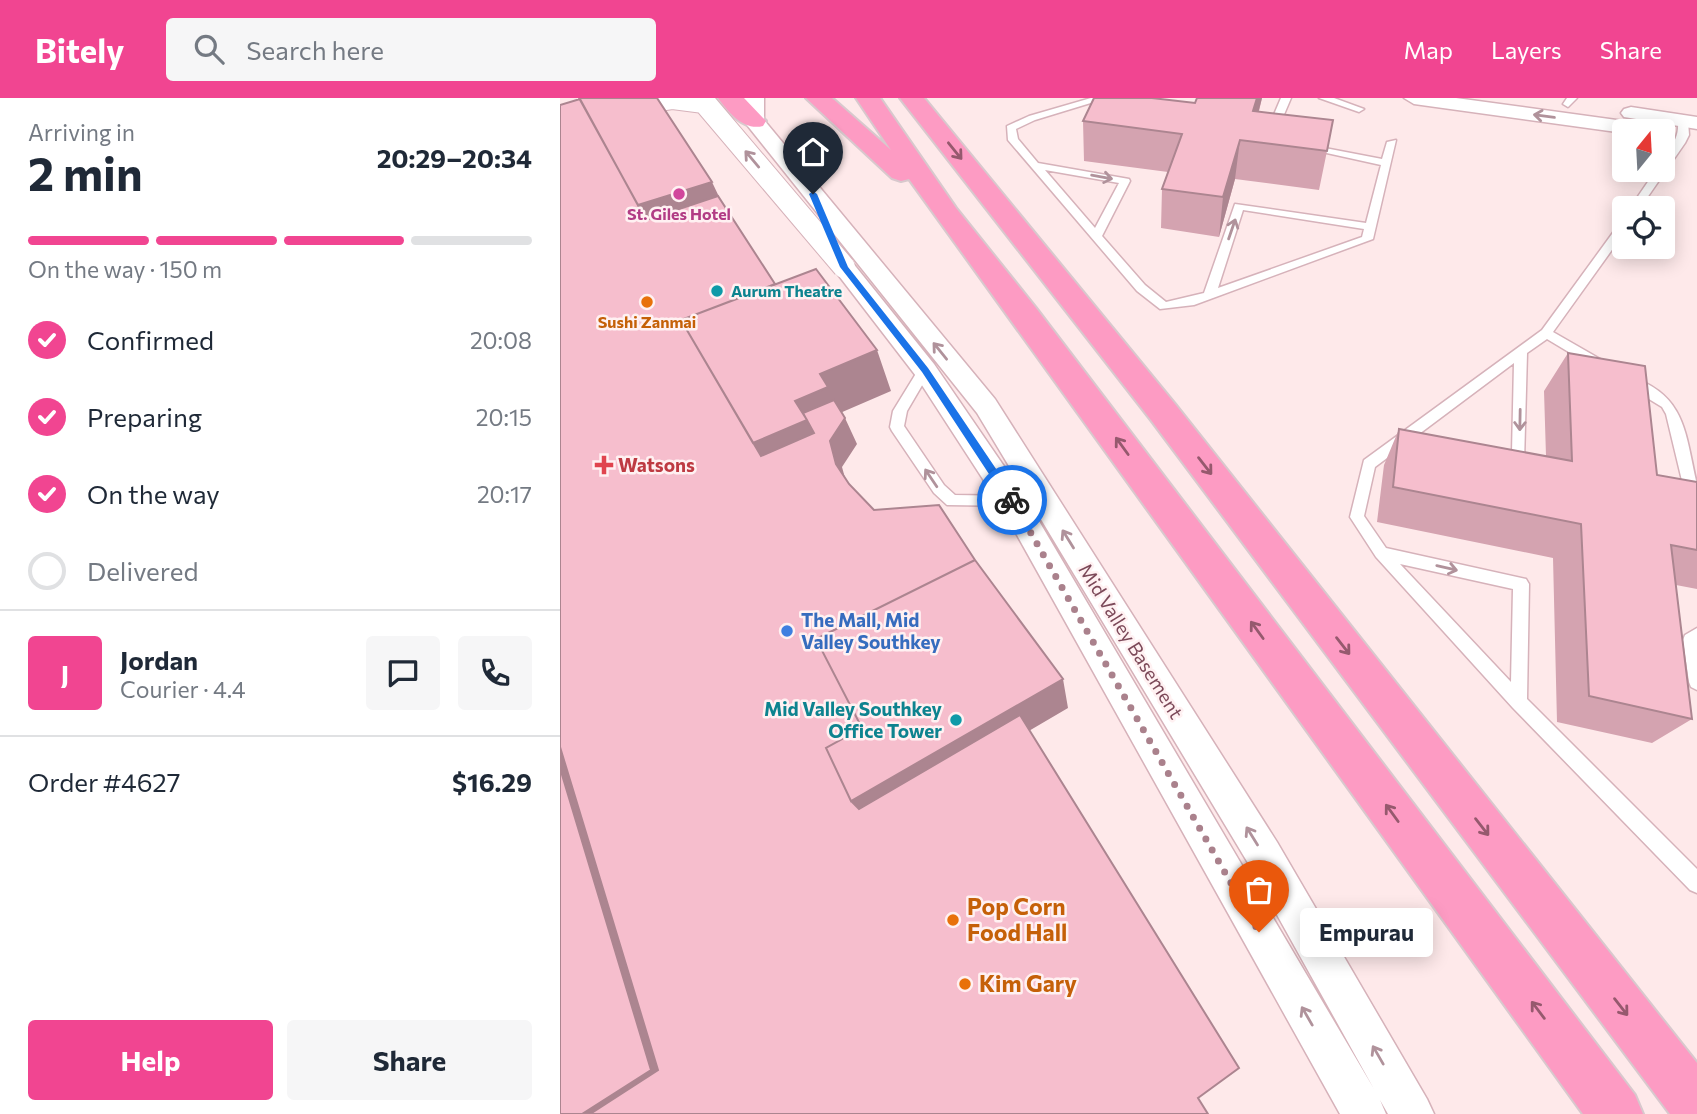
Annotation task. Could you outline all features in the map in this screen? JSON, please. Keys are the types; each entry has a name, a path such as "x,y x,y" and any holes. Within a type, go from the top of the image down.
{"highway":[{"path":"730,98 754,110"},
{"path":"818,98 946,214"},
{"path":"868,98 946,214 1025,315 1616,1114"},
{"path":"912,98 1163,412 1697,1106"},
{"path":"953,111 1163,412"}],"street":[{"path":"607,103 673,98 704,102 844,267 925,370 1013,502 1344,1095 1364,1114"},
{"path":"1414,98 1612,125"},
{"path":"1525,98 1570,101 1690,129"},
{"name":"Mid Valley Basement","path":"754,110 813,194 985,406 1264,855 1412,1114"},
{"path":"813,194 844,267"}],"lane":[{"path":"1102,98 1032,118 1011,128 1013,140 1141,288 1164,306 1190,302 1367,239 1392,142"},
{"path":"1282,141 1269,138 1286,98"},
{"path":"1324,98 1359,108"},
{"path":"1074,106 1095,112"},
{"path":"1644,196 1690,129"},
{"path":"1295,144 1386,163"},
{"path":"1034,165 1125,181 1096,236"},
{"path":"1210,294 1240,206 1370,227"},
{"path":"1612,242 1546,334 1369,464 1357,517 1381,553 1519,702 1697,883"},
{"path":"1546,334 1667,404 1673,414 1690,489 1697,490"},
{"path":"1493,454 1519,458 1521,352"},
{"path":"925,370 900,411 897,427 939,489 951,501 1013,502"},
{"path":"1402,439 1428,443"},
{"path":"1381,553 1521,584 1519,702"},
{"path":"1697,635 1691,640 1697,682"}],"building":[{"path":"579,98 657,98 712,182 638,205"},
{"path":"1094,98 1152,98 1195,103 1197,98 1257,98 1253,111 1333,120 1327,151 1240,140 1223,197 1162,189 1182,134 1083,121"},
{"name":"The Mall, Mid Valley Southkey","path":"580,99 646,220 718,196 775,284 681,320 761,456 814,433 803,413 834,400 845,418 830,441 836,464 849,484 874,510 939,505 975,560 816,639 862,728 826,748 851,801 859,809 1020,715 1239,1068 1198,1098 1208,1114 590,1114 658,1070 560,747 560,105"},
{"path":"816,269 877,350 820,374 828,387 795,401 807,420 753,443 681,320"},
{"path":"1568,353 1645,366 1657,475 1697,482 1697,550 1671,545 1692,719 1589,696 1581,524 1393,487 1399,429 1572,461"},
{"name":"Mid Valley Southkey Office Tower","path":"975,560 1063,679 851,801 826,748 862,728 816,639"},
{"path":"560,768 651,1070 582,1114 560,1114"}],"way so far":[{"path":"1012,500 1259,932"}],"place":[{"name":"St. Giles Hotel","path":"679,194"},
{"name":"Aurum Theatre","path":"717,291"},
{"name":"Sushi Zanmai","path":"647,302"},
{"name":"Watsons","path":"604,465"},
{"name":"The Mall, Mid Valley Southkey","path":"787,631"},
{"name":"Mid Valley Southkey Office Tower","path":"956,720"},
{"name":"Pop Corn Food Hall","path":"953,920"},
{"name":"Empurau","path":"1259,932"},
{"name":"Kim Gary","path":"965,984"}],"route":[{"path":"813,194 844,267 925,370 1012,500"}]}
